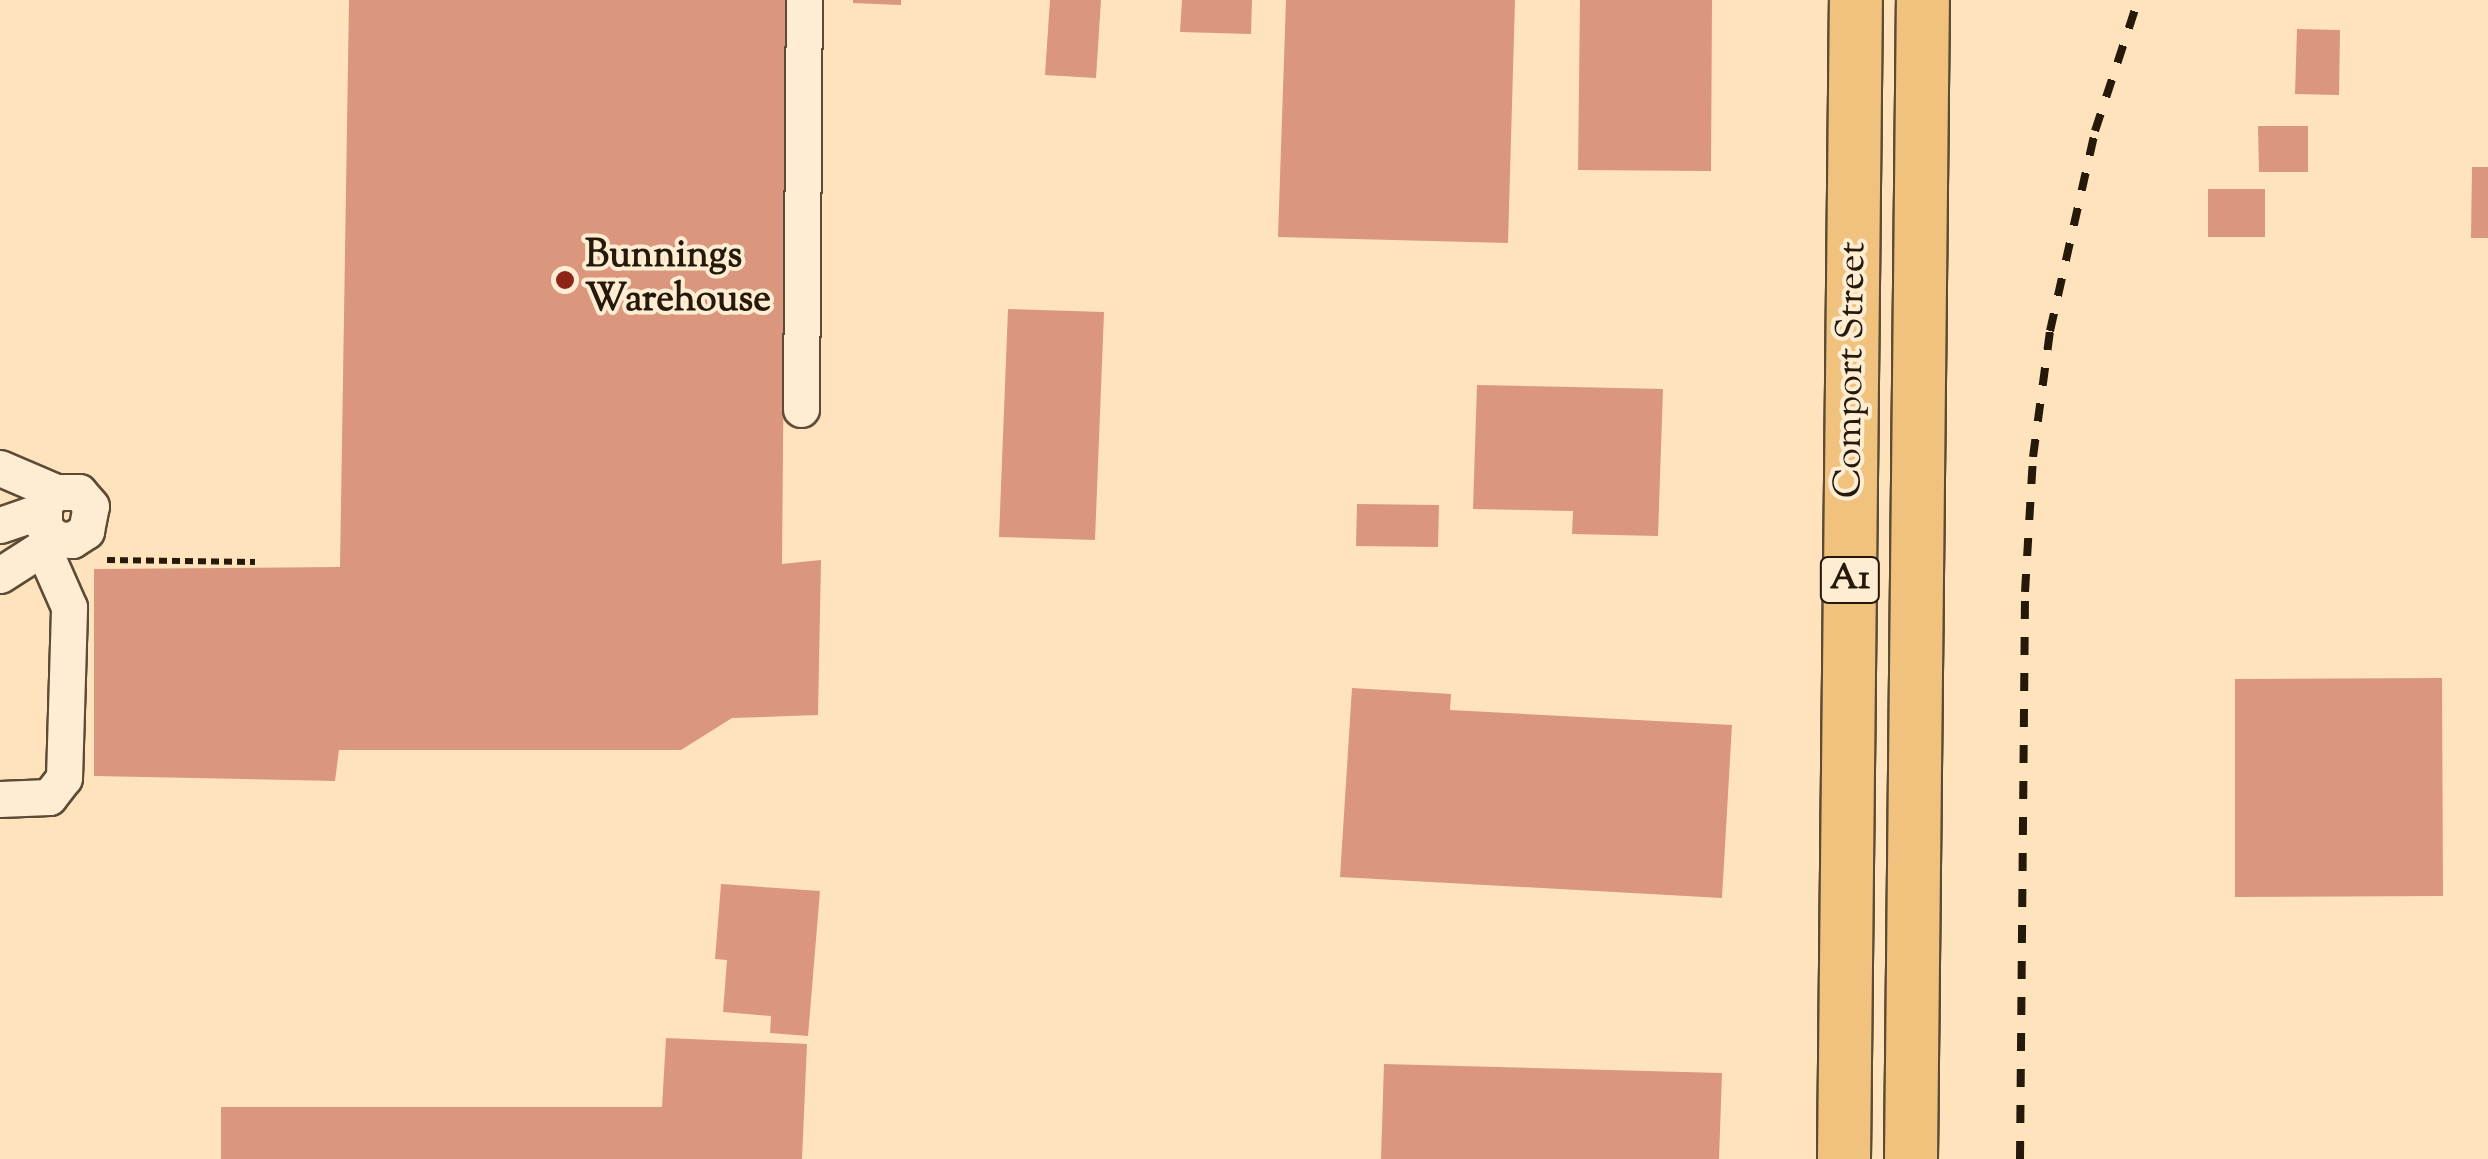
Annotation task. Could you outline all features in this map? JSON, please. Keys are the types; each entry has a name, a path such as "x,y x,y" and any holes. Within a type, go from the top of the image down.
{"highway":[{"name":"Comport Street","path":"1844,1159 1856,0"},
{"name":"Comport Street","path":"1911,1159 1923,0"}],"lane":[{"path":"800,409 804,0"},
{"path":"0,468 49,522 69,607 64,778 49,797 0,799"},
{"path":"0,526 49,522"},
{"path":"0,575 49,522"}],"path":[{"path":"102,560 255,562"}],"building":[{"name":"Bunnings Warehouse","path":"349,0 787,0 782,564 821,560 818,715 732,718 681,750 339,750 335,781 94,776 94,569 340,567"},
{"path":"901,0 901,5 853,3"},
{"path":"1050,0 1101,0 1096,78 1045,75"},
{"path":"1182,0 1252,0 1251,34 1180,32"},
{"path":"1286,0 1515,0 1508,243 1278,237"},
{"path":"1580,0 1712,0 1711,171 1578,170"},
{"path":"2297,29 2340,30 2339,95 2295,94"},
{"path":"2258,126 2308,126 2308,172 2259,172"},
{"path":"2472,167 2488,167 2488,238 2471,238"},
{"path":"2208,189 2265,189 2265,237 2208,237"},
{"path":"1008,309 1104,312 1095,540 999,537"},
{"path":"1477,385 1663,389 1658,536 1572,534 1573,511 1473,509"},
{"path":"1357,504 1439,505 1438,547 1356,546"},
{"path":"2442,678 2443,896 2235,897 2235,679"},
{"path":"1352,688 1451,694 1450,710 1732,725 1722,898 1340,877"},
{"path":"721,884 820,891 808,1036 770,1033 771,1016 723,1012 727,960 715,959"},
{"path":"666,1038 807,1044 802,1159 221,1159 221,1107 662,1107"},
{"path":"1384,1064 1722,1073 1719,1159 1381,1159"}],"railway":[{"path":"2020,1159 2025,592 2033,457 2050,331 2095,131 2138,0"}],"place":[{"name":"Bunnings Warehouse","path":"565,280"}]}
